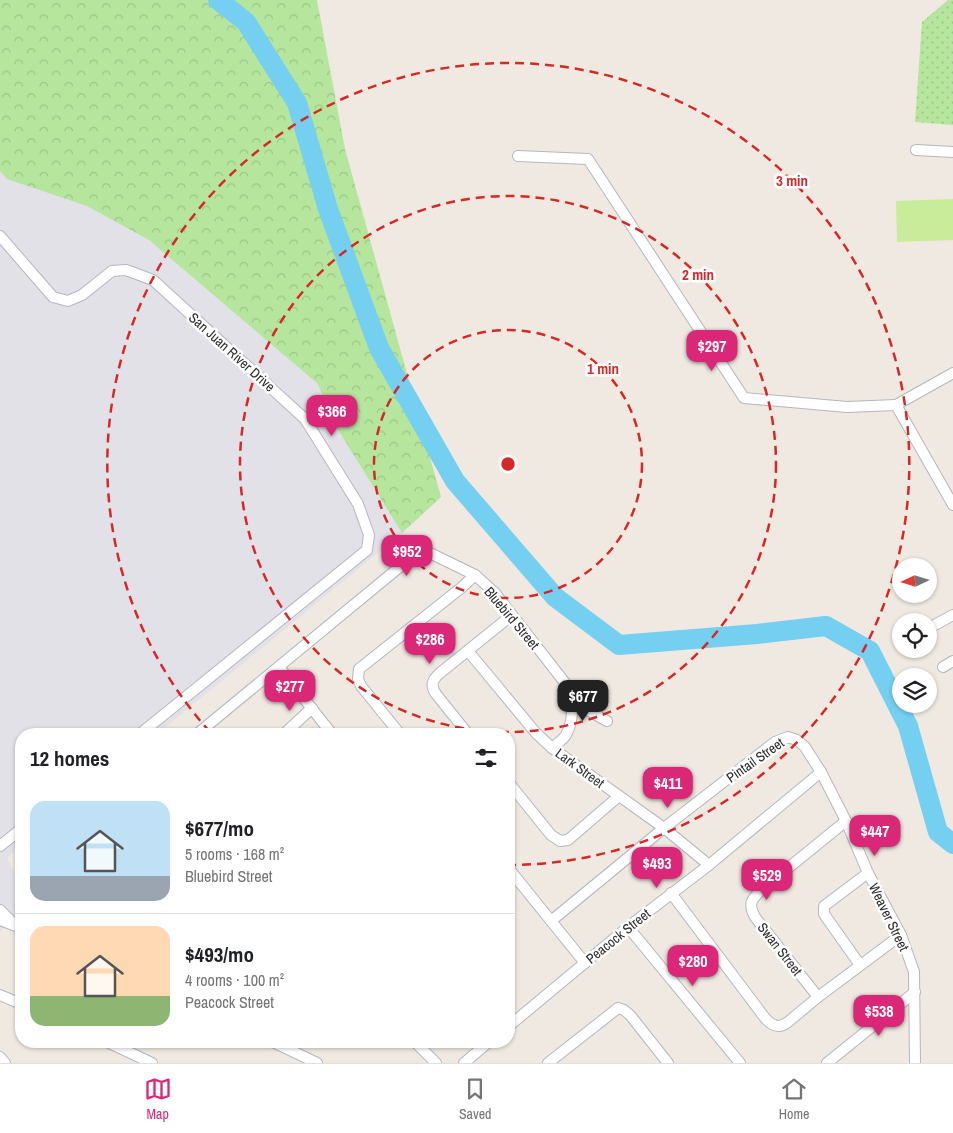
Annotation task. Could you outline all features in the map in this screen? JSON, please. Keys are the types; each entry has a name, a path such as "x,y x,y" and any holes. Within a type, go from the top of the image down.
{"street":[{"path":"916,150 953,152"},
{"path":"518,156 588,159 744,398 847,407 896,405 953,373"},
{"name":"San Juan River Drive","path":"0,236 52,297 68,301 82,295 112,271 126,270 153,280 305,419 358,504 370,535 368,550 147,728"},
{"path":"896,405 953,505"},
{"name":"Bluebird Street","path":"205,728 413,556 422,552 432,554 475,575 495,593 569,688 573,702"},
{"path":"395,728 361,686 358,679 359,669 475,575"},
{"path":"463,728 432,688 434,678 512,615"},
{"path":"937,624 953,615"},
{"name":"Lark Street","path":"468,651 536,733 552,748 664,828 709,865"},
{"path":"943,667 953,661"},
{"path":"279,667 327,728"},
{"path":"552,748 566,736 572,715 573,702 607,721"},
{"path":"290,728 312,708"},
{"name":"Pintail Street","path":"551,921 664,828 775,742 788,737 797,740"},
{"name":"Weaver Street","path":"797,740 805,747 821,772 846,821 868,873 901,935 914,972 914,1063"},
{"name":"Peacock Street","path":"515,1021 628,927 709,865 821,772"},
{"path":"515,791 551,836 560,841 568,840 619,796"},
{"name":"Swan Street","path":"818,997 755,917 750,909 750,903 761,890 846,821"},
{"path":"0,846 15,834"},
{"path":"860,965 824,914 824,906 868,873"},
{"path":"515,876 585,963"},
{"path":"671,893 769,1023 774,1026 783,1026 818,997 901,935"},
{"path":"0,910 15,924"},
{"path":"0,920 15,925"},
{"path":"628,927 740,1063"},
{"path":"827,1063 915,992"},
{"path":"0,995 15,1001"},
{"path":"548,1063 618,1008 630,1015 668,1063"},
{"path":"120,1048 152,1063"},
{"path":"292,1048 317,1063"},
{"path":"421,1048 436,1063"},
{"path":"464,1063 482,1048"},
{"path":"0,1057 5,1063"}],"shaded area":[{"path":"0,0 278,156 441,497 402,533 164,728 15,728 15,851 7,858 15,874 15,917 0,932"}],"green space":[{"path":"0,0 317,0 345,149 441,497 402,533 335,425 318,384 149,240 87,206 7,179 0,171"},
{"path":"948,0 953,0 953,125 915,122 922,22"},
{"path":"953,199 953,240 897,242 896,201"}],"waterway":[{"path":"218,0 246,22 297,103 328,209 379,348 455,481 555,597 619,645 757,634 826,626 870,651 908,726 938,832 953,844"}]}
